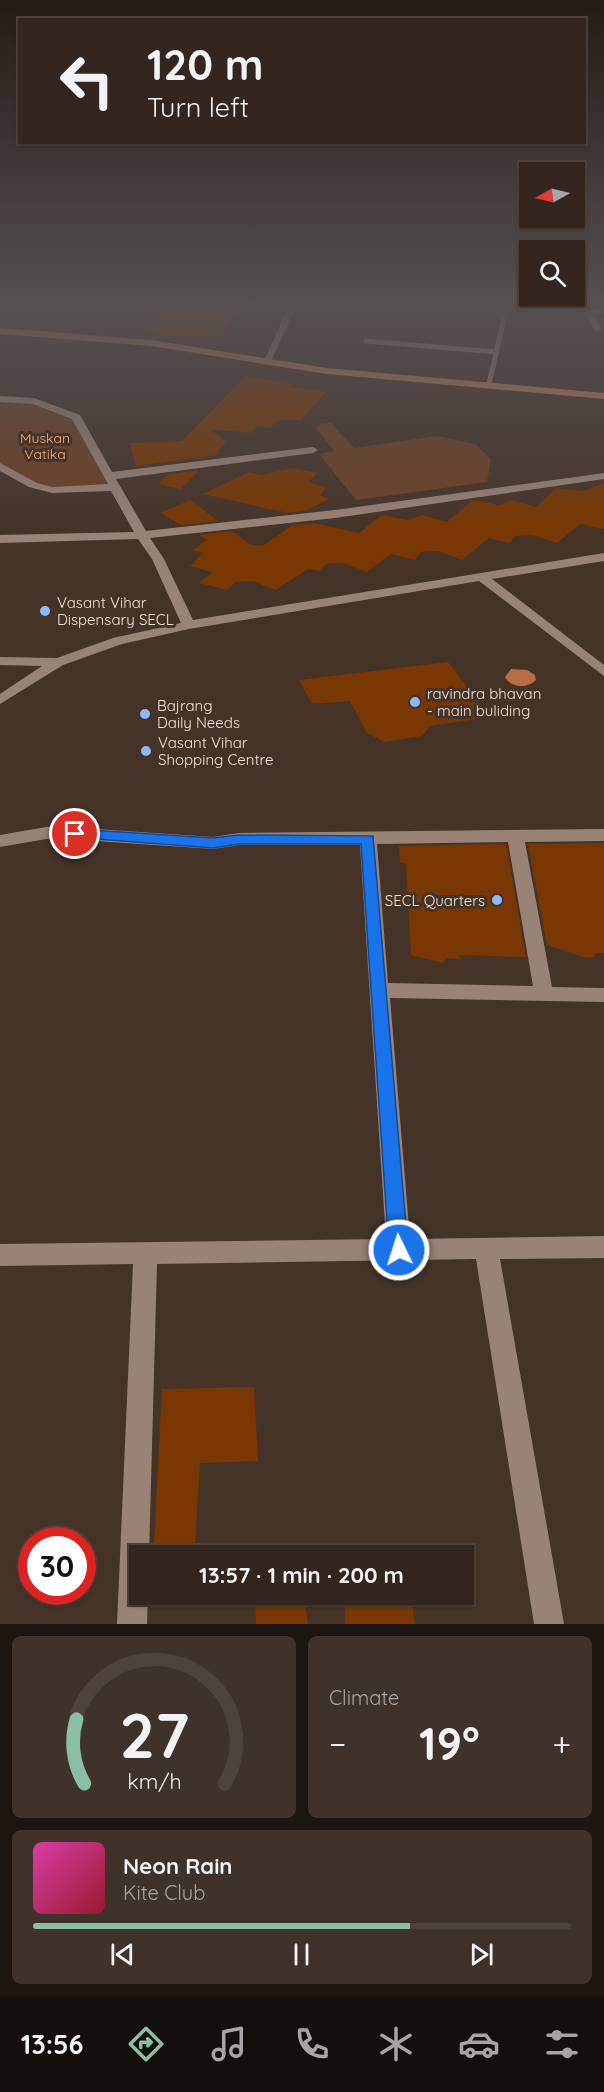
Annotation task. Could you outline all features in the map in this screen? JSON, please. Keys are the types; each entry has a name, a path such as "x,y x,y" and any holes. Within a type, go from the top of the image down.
{"main road":[{"path":"452,381 604,396"}],"street":[{"path":"0,399 34,401 76,417 142,535 158,559 189,625"},
{"path":"0,465 33,485 52,490 313,450"},
{"path":"0,539 142,535 335,514 604,476"},
{"path":"0,699 58,662 118,640 189,625 604,557"},
{"path":"483,578 604,672"},
{"path":"0,662 58,662"},
{"path":"0,841 52,832 213,843 239,839 604,835"},
{"path":"516,837 544,993"},
{"path":"368,839 399,1250"},
{"path":"380,990 604,995"},
{"path":"0,1255 604,1247"},
{"path":"486,1249 549,1624"},
{"path":"132,1624 145,1253"}],"green space":[{"name":"Muskan Vatika","path":"0,399 34,401 76,417 116,487 77,490 33,485 0,466"},
{"path":"322,423 331,423 354,448 437,436 475,444 491,459 487,482 356,500 319,454 334,451 316,428"}],"shaded area":[{"path":"511,669 527,670 535,675 536,680 524,686 515,685 505,677"}],"building":[{"path":"241,381 276,381 296,384 291,387 326,392 301,420 278,420 270,428 257,426 250,433 211,429 213,434 215,432 226,442 218,451 219,455 136,466 130,443 182,441"},
{"path":"292,468 318,473 308,482 326,488 320,495 329,499 304,511 288,513 203,494 249,472 262,475"},
{"path":"199,470 181,489 158,484 169,474"},
{"path":"604,483 604,529 580,524 557,543 532,535 515,536 510,543 489,538 462,560 438,551 421,552 415,560 391,554 367,572 344,563 326,564 319,571 308,569 276,590 253,581 235,582 227,590 199,583 212,572 190,566 203,553 193,550 207,540 199,535 232,531 249,544 262,546 293,525 314,523 359,533 382,515 408,520 422,515 447,522 473,500 499,505 511,500 536,507 556,488 584,491"},
{"path":"190,500 218,521 181,525 161,513"},
{"name":"ravindra bhavan - main buliding","path":"448,662 490,717 430,726 422,736 385,742 367,733 350,701 312,704 299,680"},
{"path":"604,843 604,953 596,953 593,958 583,957 547,945 528,844"},
{"path":"506,844 526,957 459,955 459,959 447,958 443,963 411,955 406,864 400,862 399,846"},
{"path":"254,1387 258,1461 200,1463 195,1543 154,1544 162,1389"},
{"path":"255,1605 305,1605 308,1624 256,1624"},
{"path":"345,1605 412,1605 415,1624 345,1624"}],"place":[{"name":"Vasant Vihar Dispensary SECL","path":"45,611"},
{"name":"ravindra bhavan - main buliding","path":"415,702"},
{"name":"Bajrang Daily Needs","path":"145,714"},
{"name":"Vasant Vihar Shopping Centre","path":"146,751"},
{"name":"SECL Quarters","path":"497,900"}],"route":[{"path":"75,834 213,843 239,839 368,839 399,1250"}]}
